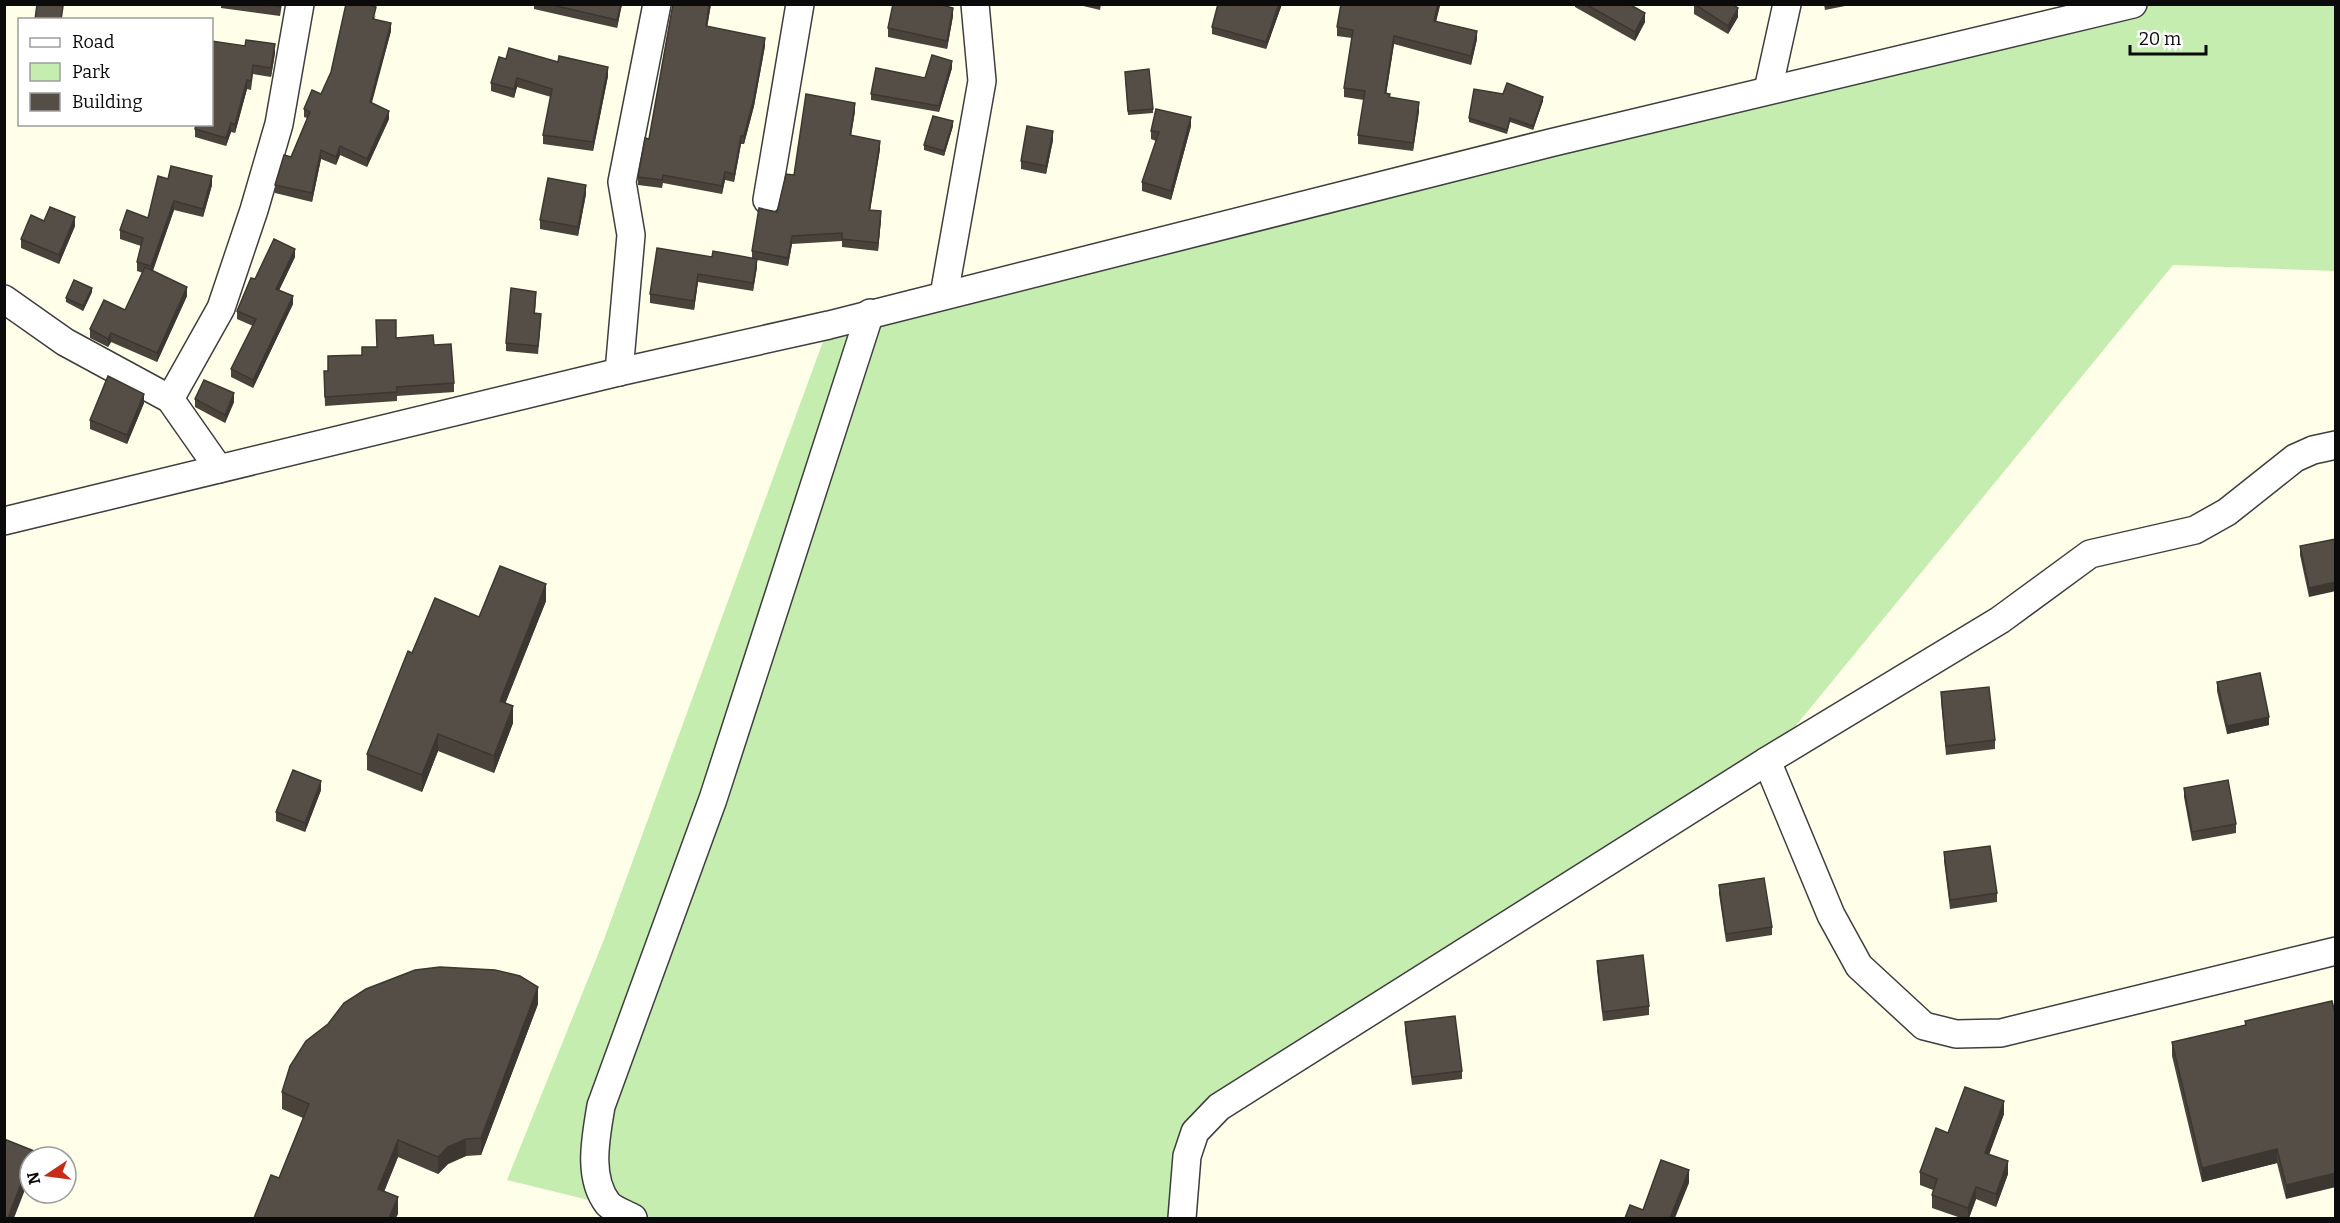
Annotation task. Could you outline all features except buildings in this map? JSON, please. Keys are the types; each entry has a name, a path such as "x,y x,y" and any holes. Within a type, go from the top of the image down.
{"street":[{"path":"170,399 221,308 254,210 279,124 300,4"},
{"path":"619,372 631,235 622,182 657,4"},
{"path":"767,200 800,4"},
{"path":"944,295 982,81 975,4"},
{"path":"1768,90 1787,4"},
{"path":"4,521 619,372 829,325 1768,90 2133,4"},
{"path":"4,298 65,342 170,399 219,469"},
{"path":"633,1218 609,1205 596,1180 596,1138 602,1106 713,799 870,313"},
{"path":"1182,1218 1187,1156 1195,1132 1219,1107 1767,762 2000,620 2090,554 2195,530 2227,512 2295,458 2313,450 2336,446"},
{"path":"1767,762 1831,915 1859,966 1924,1026 1956,1034 2001,1033 2336,951"}],"green space":[{"path":"2133,5 2335,5 2335,271 2173,265 1767,761 1195,1132 1182,1218 633,1218 609,1205 507,1180 603,942 829,325"}]}
